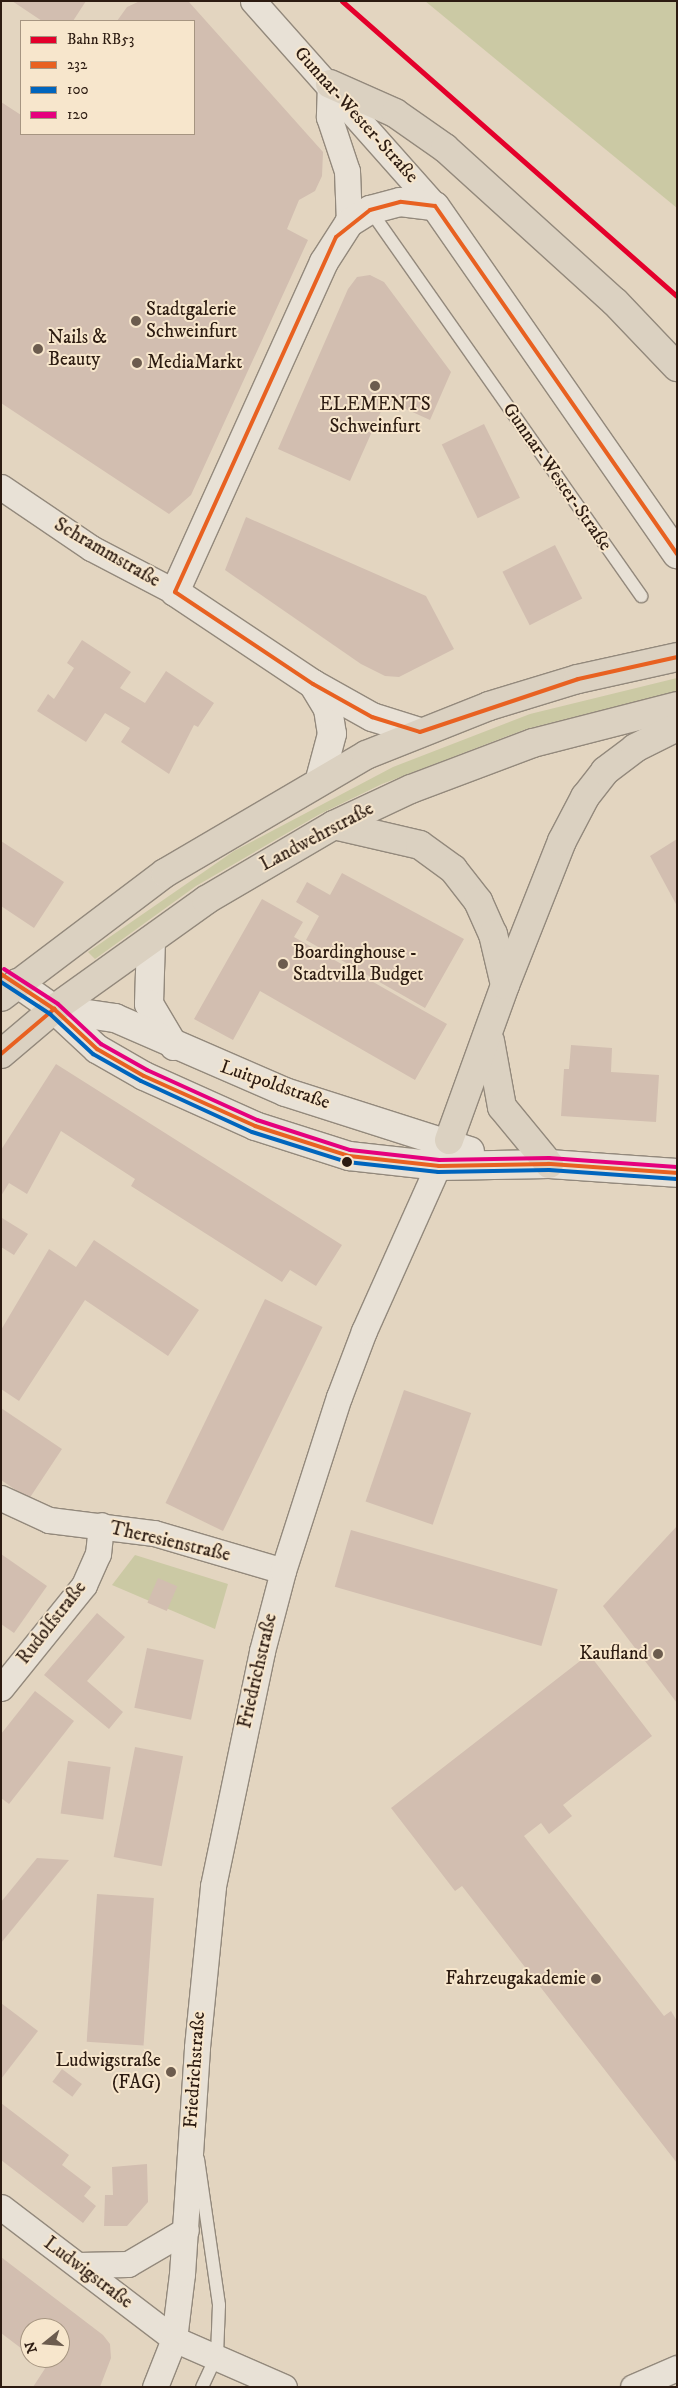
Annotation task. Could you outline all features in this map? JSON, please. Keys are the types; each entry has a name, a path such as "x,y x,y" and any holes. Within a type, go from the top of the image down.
{"main road":[{"path":"330,84 395,112 445,148 615,302 677,367"},
{"path":"6,984 165,873 320,779 420,732 578,679 677,657"},
{"name":"Landwehrstraße","path":"1,1054 54,1009 244,876 334,825 411,789 533,743 677,706"},
{"path":"449,1140 490,1035 505,985 562,841 585,797 605,771 635,748 677,727"},
{"path":"334,825 420,845 453,869 486,917 505,985"},
{"path":"490,1035 502,1107 549,1164"}],"street":[{"name":"Gunnar-Wester-Straße","path":"252,1 330,84 435,206 677,554"},
{"path":"330,84 329,117 347,171 359,216"},
{"path":"175,592 240,455 324,262 359,216 400,202 435,206"},
{"name":"Schrammstraße","path":"1,487 91,548 175,592 312,684 372,717 420,732"},
{"name":"Schrammstraße","path":"312,684 328,709 332,734 320,779"},
{"path":"151,940 149,1004 174,1046"},
{"name":"Luitpoldstraße","path":"6,984 54,1009 97,1050 190,1100 255,1126 349,1156 439,1166 496,1163 549,1164 677,1173"},
{"name":"Luitpoldstraße","path":"54,1009 115,1018 174,1046 285,1092 449,1140 496,1163"},
{"name":"Friedrichstraße","path":"156,2387 174,2339 186,2230 190,2124 214,1886 283,1571 364,1331 449,1140"},
{"name":"Theresienstraße","path":"1,1498 49,1520 101,1525 154,1534 283,1571"},
{"name":"Rudolfstraße","path":"1,1688 84,1585 98,1554 101,1525"},
{"name":"Ludwigstraße","path":"1,2207 174,2339 217,2355 284,2387"},
{"path":"78,2265 128,2264 186,2230"},
{"path":"633,2387 677,2368"}],"lane":[{"name":"Gunnar-Wester-Straße","path":"359,216 641,596"},
{"path":"190,2124 213,2246 219,2305 217,2355 202,2387"}],"shaded area":[{"path":"425,1 677,1 677,208 510,71"},
{"path":"677,678 677,691 526,729 382,784 320,814 196,886 95,959 88,952 234,851 393,767 530,714"},
{"path":"135,1555 228,1584 215,1629 112,1585"}],"building":[{"path":"12,1 86,1 74,20 40,20"},
{"name":"Stadtgalerie Schweinfurt","path":"140,1 189,2 323,152 322,176 315,191 299,200 287,229 308,240 191,495 169,514 1,403 1,102 20,114 20,135 195,135 195,20 118,20 127,7"},
{"name":"ELEMENTS Schweinfurt","path":"370,275 384,282 451,372 430,420 386,400 350,481 278,449 348,289 357,277"},
{"path":"484,424 520,498 478,518 442,445"},
{"path":"246,517 426,596 454,649 399,677 385,676 361,664 225,570"},
{"path":"555,545 582,598 530,625 502,572"},
{"path":"82,640 131,672 120,688 145,703 166,671 214,703 198,727 194,725 169,774 121,742 130,728 105,713 86,742 37,711 48,694 54,699 74,668 67,663"},
{"path":"677,839 677,906 650,856"},
{"path":"1,841 64,882 34,928 1,906"},
{"path":"342,873 464,939 425,1008 306,940 319,916 296,902 307,882 330,895"},
{"name":"Boardinghouse - Stadtvilla Budget","path":"262,899 303,922 294,937 447,1024 415,1080 260,991 233,1040 194,1019"},
{"path":"571,1045 612,1048 611,1072 659,1075 656,1122 561,1116 564,1069 569,1069"},
{"path":"56,1064 342,1245 316,1286 290,1270 282,1282 131,1186 135,1179 61,1131 27,1194 9,1183 1,1196 1,1150"},
{"path":"2,1218 28,1234 14,1255 1,1247"},
{"path":"94,1240 199,1310 168,1356 85,1300 19,1401 1,1389 1,1330 49,1249 76,1267"},
{"path":"265,1299 323,1327 223,1531 165,1503"},
{"path":"404,1390 471,1413 433,1525 366,1502"},
{"path":"1,1408 62,1449 29,1499 1,1480"},
{"name":"Kaufland","path":"677,1526 677,1703 603,1606"},
{"path":"351,1530 558,1589 541,1646 335,1587"},
{"path":"1,1554 47,1586 14,1633 1,1624"},
{"path":"158,1578 177,1586 167,1611 147,1603"},
{"path":"97,1613 125,1637 87,1681 123,1712 109,1729 44,1675"},
{"path":"147,1648 204,1660 191,1720 134,1708"},
{"name":"Fahrzeugakademie","path":"589,1654 652,1736 563,1805 572,1816 549,1834 541,1823 524,1836 664,2016 671,2011 677,2021 677,2163 462,1886 455,1891 391,1808"},
{"path":"35,1691 74,1721 9,1804 1,1798 1,1734"},
{"path":"135,1747 183,1756 162,1866 114,1857"},
{"path":"68,1761 111,1767 103,1819 61,1813"},
{"path":"37,1858 69,1860 1,1943 1,1902"},
{"path":"97,1894 154,1898 144,2046 87,2042"},
{"path":"1,2003 38,2031 1,2079"},
{"path":"62,2069 82,2084 72,2097 52,2082"},
{"path":"1,2103 69,2155 62,2165 91,2187 84,2196 96,2206 83,2223 1,2160"},
{"path":"147,2164 148,2202 127,2226 104,2226 105,2195 113,2195 112,2167"},
{"path":"1,2257 103,2335 110,2344 111,2358 100,2387 33,2387 45,2368 70,2368 70,2318 20,2318 20,2347 1,2333"}],"rail line":[{"name":"RB53","path":"342,1 677,296"}],"transit line":[{"name":"232","path":"677,554 435,206 400,202 370,210 336,237 175,592 313,684 372,717 420,732 578,679 677,657"},
{"name":"120","path":"4,969 58,1004 101,1044 147,1070 257,1120 350,1150 439,1160 549,1158 677,1167"},
{"name":"232","path":"1,974 54,1009 97,1049 144,1076 255,1126 349,1156 439,1166 549,1164 677,1173"},
{"name":"100","path":"1,982 50,1014 93,1054 141,1081 252,1132 347,1162 438,1172 549,1170 677,1179"},
{"name":"232","path":"1,1054 54,1009"}],"place":[{"name":"Stadtgalerie Schweinfurt","path":"136,321"},
{"name":"Nails & Beauty","path":"38,349"},
{"name":"MediaMarkt","path":"137,363"},
{"name":"ELEMENTS Schweinfurt","path":"375,386"},
{"name":"Boardinghouse - Stadtvilla Budget","path":"283,964"},
{"name":"Kaufland","path":"658,1654"},
{"name":"Fahrzeugakademie","path":"596,1979"},
{"name":"Ludwigstraße (FAG)","path":"171,2072"}]}
